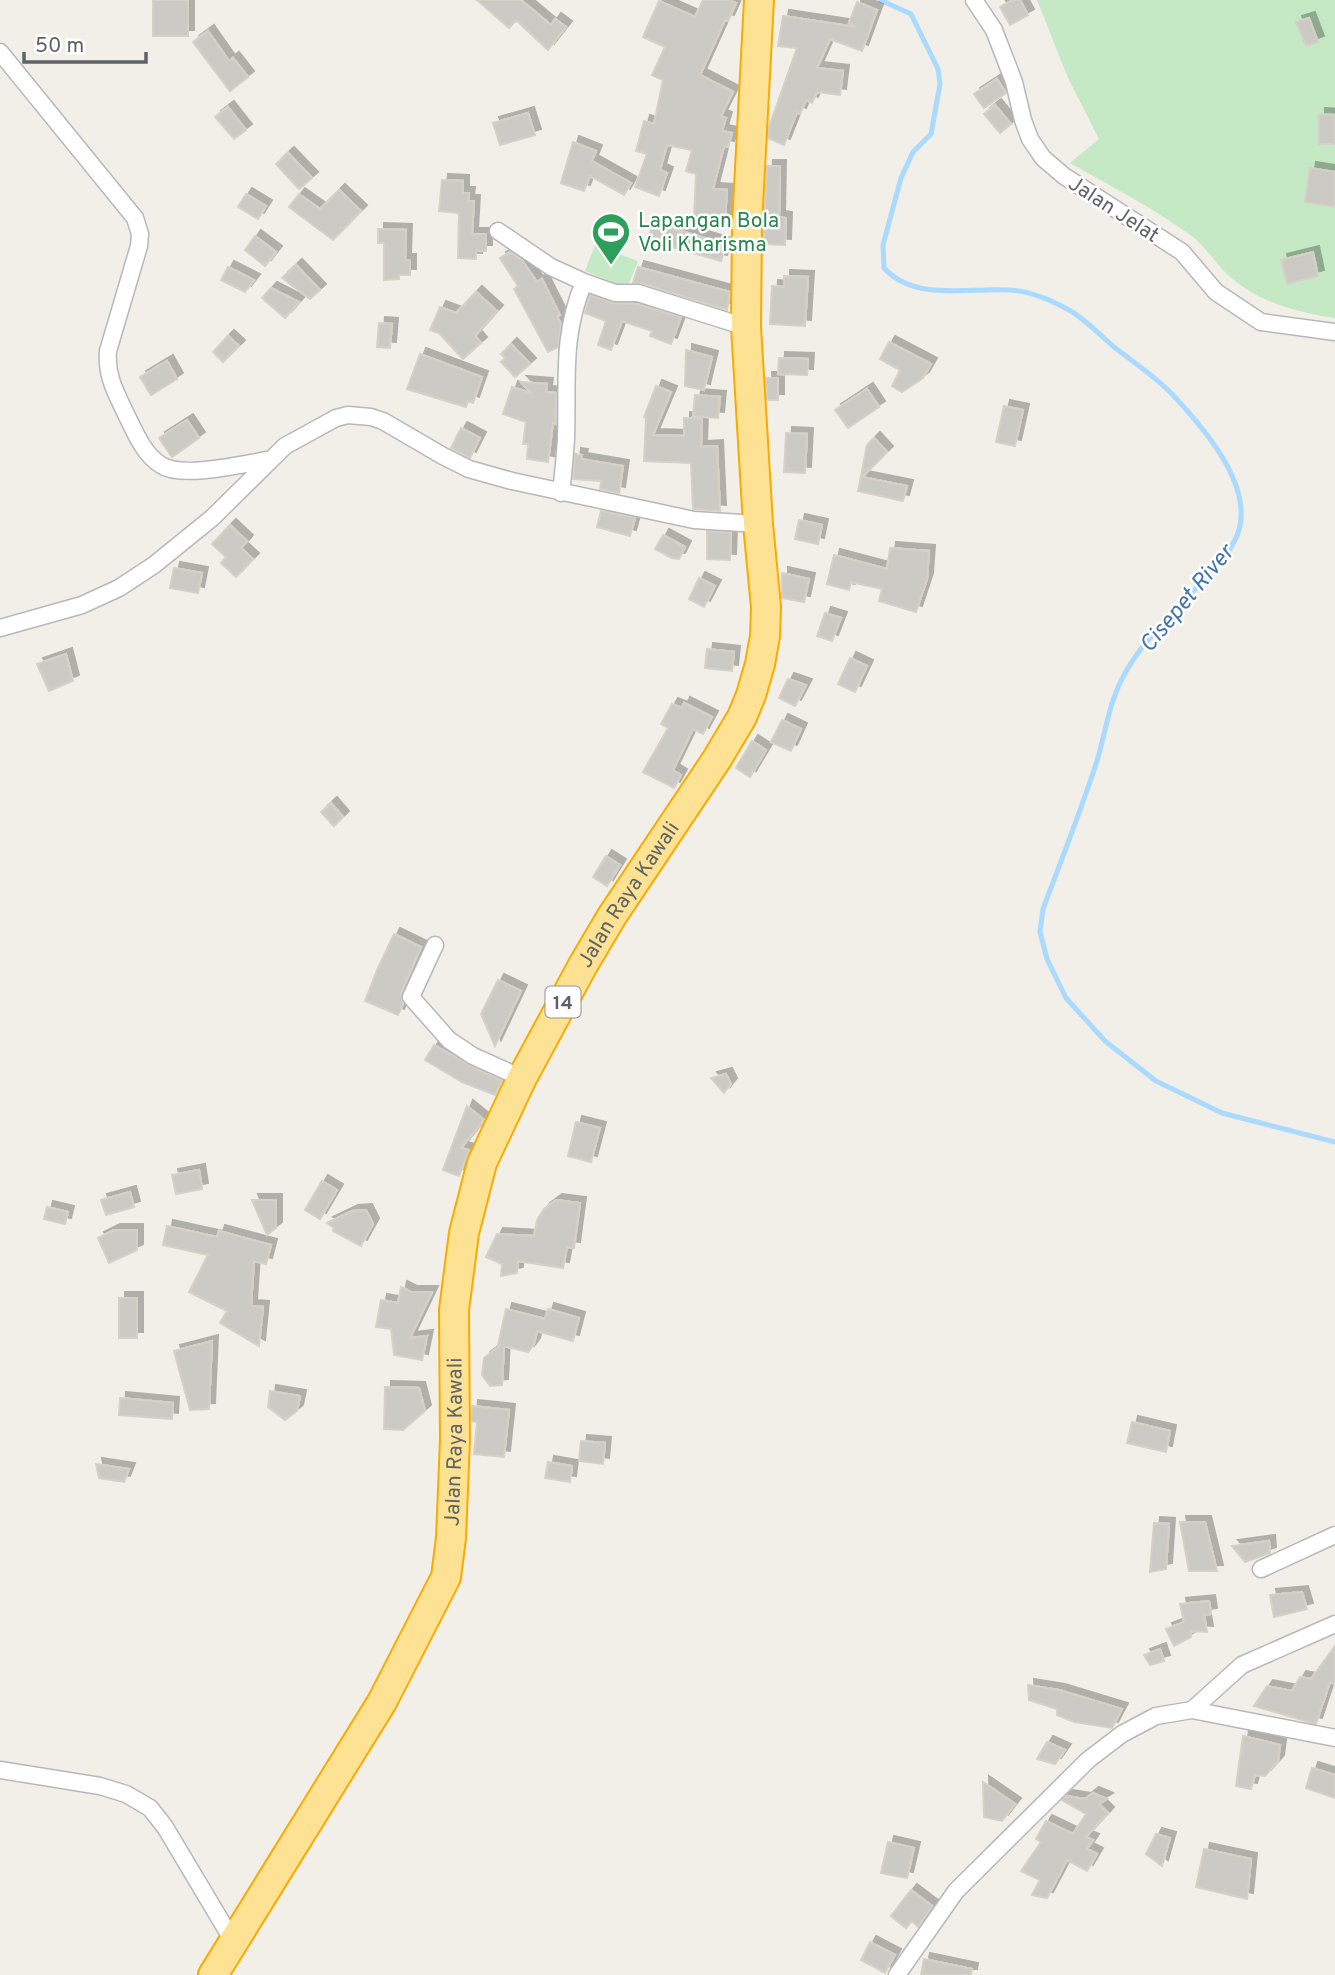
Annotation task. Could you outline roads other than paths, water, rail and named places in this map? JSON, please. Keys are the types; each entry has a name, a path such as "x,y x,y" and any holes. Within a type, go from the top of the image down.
{"highway":[{"name":"Jalan Raya Kawali","path":"213,1975 382,1702 446,1577 451,1538 455,1440 454,1310 464,1233 482,1163 522,1078 612,916 717,758 751,695 764,646 766,607 746,327 747,225 758,0"}],"street":[{"name":"Jalan Jelat","path":"974,0 994,30 1014,82 1030,139 1043,158 1064,176 1182,253 1216,292 1261,322 1335,332"},
{"path":"0,52 138,225 139,246 107,362 109,379 137,436 152,457 162,466 174,470 268,460"},
{"path":"498,231 551,267 584,282 620,294 638,293 746,327"},
{"path":"561,493 566,439 570,322 584,282"},
{"path":"0,628 82,606 131,580 212,518 285,446 336,418 359,415 383,421 469,468 561,493 694,520 758,524"},
{"path":"435,945 411,997 449,1040 473,1056 522,1078"},
{"path":"1261,1569 1335,1535"},
{"path":"1192,1710 1242,1665 1335,1625"},
{"path":"897,1975 956,1891 1088,1760 1122,1734 1156,1716 1192,1710 1335,1738"},
{"path":"0,1770 100,1786 126,1794 150,1808 165,1827 233,1941"}],"waterway":[{"name":"Cisepet River","path":"880,0 911,14 938,69 940,84 931,134 913,152 901,178 883,245 884,268 897,279 926,289 1018,291 1048,300 1075,314 1158,381 1185,408 1224,461 1240,501 1241,521 1228,551 1138,652 1117,689 1090,782 1043,909 1040,932 1047,959 1066,998 1105,1041 1156,1081 1222,1113 1335,1142"}],"place":[{"name":"Lapangan Bola Voli Kharisma","path":"611,266"}]}
